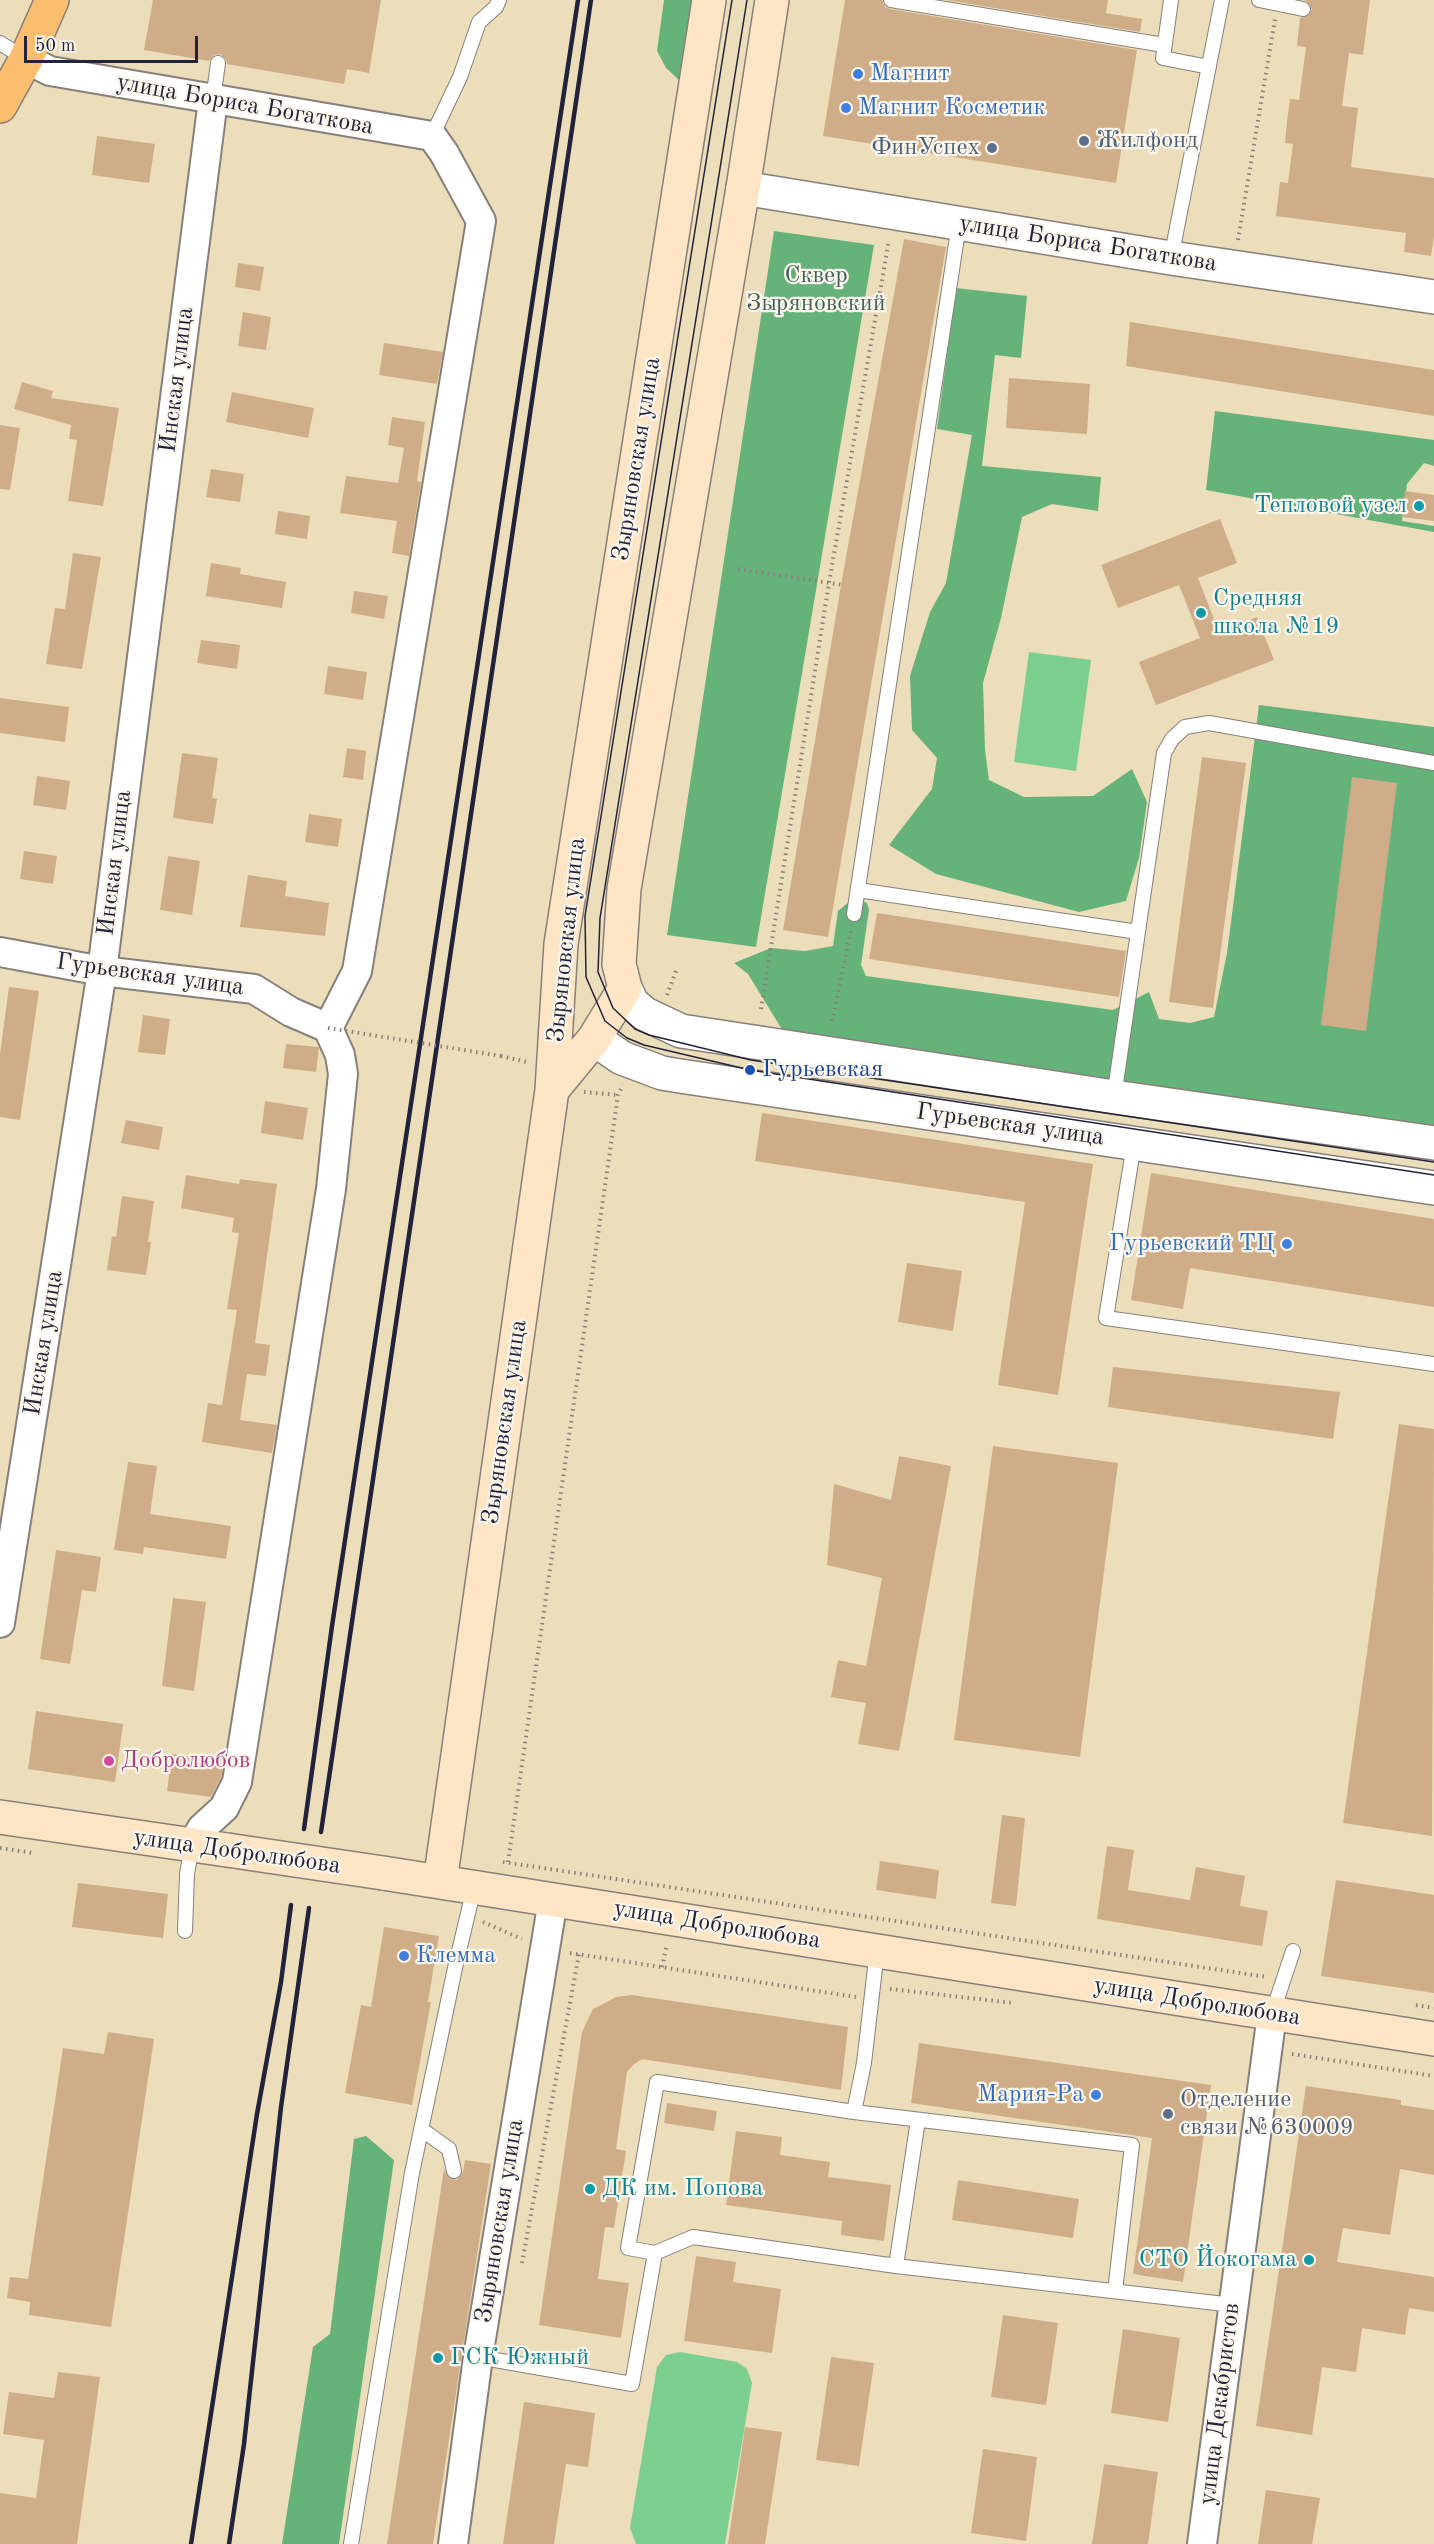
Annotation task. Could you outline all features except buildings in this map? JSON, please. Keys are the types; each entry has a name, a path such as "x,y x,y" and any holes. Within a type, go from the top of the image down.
{"main road":[{"path":"0,106 13,51 51,0"},
{"name":"Зыряновская улица","path":"440,1882 552,1090 561,944 709,0"},
{"path":"552,1090 594,1039 625,988 619,964 624,889 743,188 772,0"},
{"path":"561,944 578,1008 594,1039"},
{"name":"улица Добролюбова","path":"0,1817 440,1882 471,1901 553,1900 1434,2038"}],"street":[{"name":"улица Бориса Богаткова","path":"13,51 50,71 432,136"},
{"name":"Инская улица","path":"0,1623 102,971 213,100"},
{"path":"192,1845 202,1828 225,1808 237,1782 331,1189 343,1074 340,1055 328,1028 357,971 481,221 444,153 432,136"},
{"name":"улица Бориса Богаткова","path":"743,188 1171,258 1434,297"},
{"name":"Гурьевская улица","path":"0,952 102,971 254,989 291,1012 328,1028"},
{"name":"Гурьевская улица","path":"625,988 632,1003 657,1021 681,1031 1434,1143"},
{"name":"Гурьевская улица","path":"594,1039 606,1049 662,1073 1434,1188"},
{"name":"Зыряновская улица","path":"453,2544 478,2357 553,1900"},
{"name":"улица Декабристов","path":"1202,2544 1272,2014"}],"lane":[{"path":"432,136 460,76 479,22 496,7 499,0"},
{"path":"891,0 1164,45"},
{"path":"1172,0 1162,56 1166,60 1209,67"},
{"path":"1171,258 1222,0"},
{"path":"1259,0 1303,9"},
{"path":"213,100 218,63"},
{"path":"854,914 959,224"},
{"path":"1114,1097 1164,753 1172,739 1185,728 1209,723 1434,763"},
{"path":"858,890 1138,932"},
{"path":"1134,1144 1106,1318 1434,1364"},
{"path":"185,1931 187,1874 192,1845"},
{"path":"351,2544 412,2172 471,1901"},
{"path":"854,2112 864,2063 877,1950"},
{"path":"1272,2014 1293,1951"},
{"path":"1115,2291 1132,2145 854,2112 657,2082 628,2248 655,2253 693,2237 896,2266 1233,2305"},
{"path":"896,2266 918,2120"},
{"path":"421,2129 449,2149 454,2171"},
{"path":"478,2357 632,2384 655,2253"}],"path":[{"path":"1237,245 1278,4"},
{"path":"761,1009 829,583 893,213"},
{"path":"738,569 843,585"},
{"path":"832,1021 854,914"},
{"path":"657,1021 676,971"},
{"path":"328,1028 501,1056"},
{"path":"508,1862 618,1095 635,1063"},
{"path":"498,1862 1283,1979"},
{"path":"471,1901 545,1949 872,1999 890,1989 1021,2004"},
{"path":"521,2268 579,1954"},
{"path":"1411,2005 1434,2008"},
{"path":"1267,2050 1434,2076"}],"green space":[{"path":"664,0 693,0 679,80 666,68 657,51"},
{"name":"Cквер Зыряновский","path":"774,231 874,245 756,947 667,935"},
{"path":"956,288 1027,296 1021,358 995,355 982,466 1101,477 1098,511 1052,504 1022,517 1001,618 983,683 985,750 989,780 1024,797 1093,796 1132,769 1147,802 1139,858 1126,901 1079,912 936,874 889,845 932,789 937,758 912,730 910,676 930,612 946,583 972,435 937,429"},
{"path":"1215,411 1434,440 1434,466 1424,463 1407,484 1402,521 1434,526 1434,532 1206,490"},
{"path":"1029,652 1091,660 1076,771 1014,762"},
{"path":"1259,705 1434,727 1434,1129 783,1031 748,974 734,963 771,948 805,951 833,946 838,911 855,897 867,903 869,910 861,965 866,976 1113,1010 1149,992 1159,1019 1190,1023 1214,1017 1227,953"},
{"path":"366,2136 394,2160 339,2544 282,2544 313,2347 330,2334 354,2139"},
{"path":"680,2352 737,2362 747,2369 752,2383 725,2544 636,2544 630,2528 657,2367 666,2355"}],"tram line":[{"path":"732,0 585,916 586,977 605,1021 627,1038 644,1045 750,1070 1434,1175"},
{"path":"747,0 600,918 598,972 613,1008 635,1029 649,1035 751,1060 1434,1162"}],"railway":[{"path":"304,1829 332,1626 578,0"},
{"path":"321,1832 591,0"},
{"path":"191,2544 257,2114 281,1982 291,1905"},
{"path":"229,2544 244,2444 281,2107 309,1908"}],"place":[{"name":"Магнит","path":"858,74"},
{"name":"Магнит Косметик","path":"846,108"},
{"name":"Жилфонд","path":"1084,141"},
{"name":"ФинУспех","path":"992,148"},
{"name":"Тепловой узел","path":"1419,506"},
{"name":"Средняя школа №19","path":"1201,613"},
{"name":"Гурьевская","path":"750,1070"},
{"name":"Гурьевский ТЦ","path":"1287,1244"},
{"name":"Добролюбов","path":"109,1761"},
{"name":"Клемма","path":"404,1956"},
{"name":"Мария-Ра","path":"1096,2095"},
{"name":"Отделение связи №630009","path":"1168,2114"},
{"name":"ДК им. Попова","path":"590,2189"},
{"name":"СТО Йокогама","path":"1309,2260"},
{"name":"ГСК Южный","path":"438,2358"}]}
